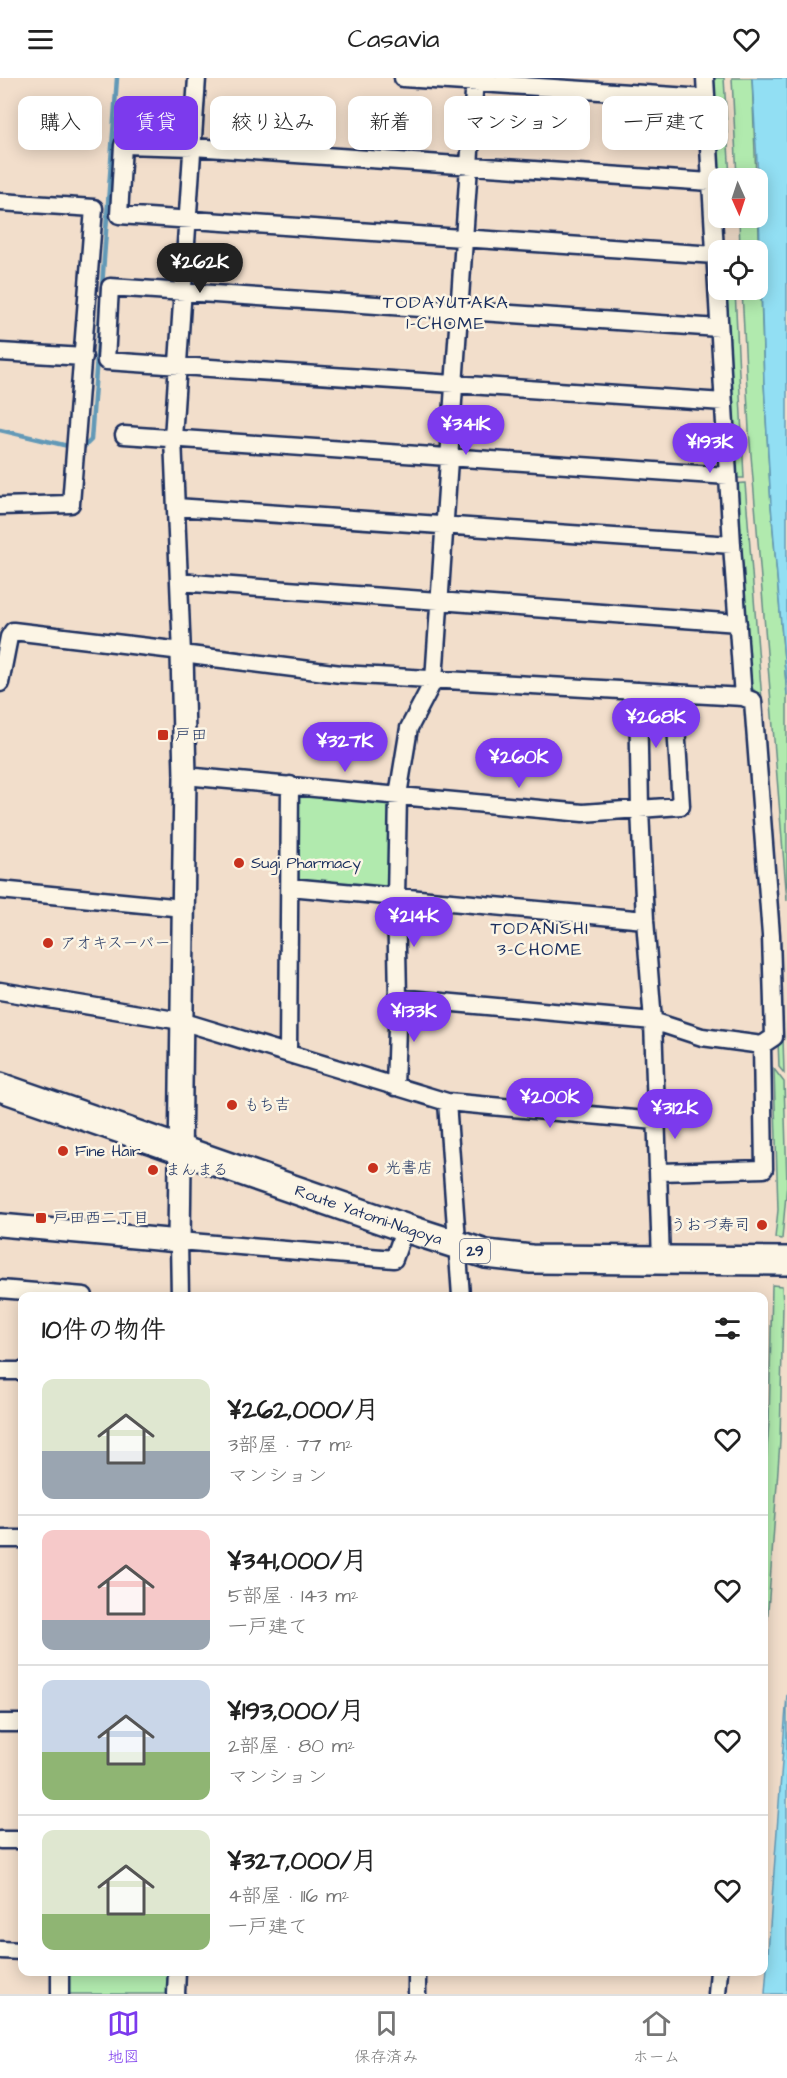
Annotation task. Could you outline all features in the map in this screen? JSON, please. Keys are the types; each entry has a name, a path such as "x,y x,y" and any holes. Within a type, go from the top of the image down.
{"main road":[{"name":"Route Yatomi-Nagoya","path":"0,1087 486,1254 531,1259 787,1261"}],"street":[{"path":"196,96 197,78"},
{"path":"402,78 475,80 679,96"},
{"path":"705,78 705,96"},
{"path":"395,1087 398,998 396,898 398,795 410,728 434,680 475,80"},
{"path":"198,147 708,182"},
{"path":"123,150 119,215 464,240 708,255"},
{"path":"180,1292 185,776 173,438 193,150"},
{"path":"709,150 710,168"},
{"path":"0,202 94,208 72,504 0,506"},
{"path":"719,328 111,287 106,361 724,402"},
{"path":"717,300 743,697"},
{"path":"0,352 84,357"},
{"path":"124,435 728,476"},
{"path":"176,507 732,546"},
{"path":"179,582 738,623"},
{"path":"0,683 4,636 13,631 341,674 743,697 753,701 771,935 774,1037 762,1045 702,1037 654,1021 398,998"},
{"path":"638,691 640,809 645,920 654,1021 661,1260"},
{"path":"185,776 583,813 681,806 674,693"},
{"path":"288,1053 290,785"},
{"path":"290,887 645,920"},
{"path":"0,890 183,908"},
{"path":"0,991 181,1021 447,1102 656,1121"},
{"path":"660,1172 764,1169 762,1045"},
{"path":"447,1102 461,1292"},
{"path":"0,1225 394,1259 405,1228"},
{"path":"0,1289 36,1292"},
{"path":"0,1371 18,1371"},
{"path":"0,1539 18,1539"},
{"path":"0,1723 18,1723"},
{"path":"0,1840 18,1840"},
{"path":"0,1950 18,1951"},
{"path":"60,1976 60,1994"},
{"path":"176,1994 177,1976"},
{"path":"417,1976 417,1994"},
{"path":"717,1994 719,1976"}],"green space":[{"path":"711,78 724,78 725,96 712,96"},
{"path":"732,78 752,78 756,168 736,168"},
{"path":"728,145 729,168 717,168 716,150 728,150"},
{"path":"739,228 759,228 759,240 740,240"},
{"path":"724,300 735,300 744,478 733,478"},
{"path":"742,300 761,300 771,505 787,695 787,901 749,430"},
{"path":"745,483 780,931 784,1073 779,1067 774,936 757,693 750,686 733,484"},
{"path":"304,793 386,800 391,808 389,886 383,890 302,881 296,876 298,798"},
{"path":"774,1069 784,1082 787,1184 782,1239 775,1238 778,1210"},
{"path":"772,1285 782,1286 783,1305 780,1441 768,1611 768,1435"},
{"path":"69,1976 169,1976 168,1994 68,1994"}],"water":[{"path":"752,78 787,78 787,695 771,505 764,382 762,300 768,300 768,240 760,240 759,228 768,228 768,168 757,168"},
{"path":"787,1694 787,1994 765,1994"}],"waterway":[{"path":"84,447 91,440 117,78"},
{"path":"0,430 68,446"}],"place":[{"name":"戸田","path":"163,735"},
{"name":"Sugi Pharmacy","path":"239,863"},
{"name":"アオキスーパー","path":"48,943"},
{"name":"もち吉","path":"232,1105"},
{"name":"Fine Hair","path":"63,1151"},
{"name":"光書店","path":"373,1168"},
{"name":"まんまる","path":"153,1170"},
{"name":"戸田西二丁目","path":"41,1218"},
{"name":"うおづ寿司","path":"762,1225"}],"district":[{"name":"TODAYUTAKA 1-CHOME","path":"446,312"},
{"name":"TODANISHI 3-CHOME","path":"540,938"}]}
